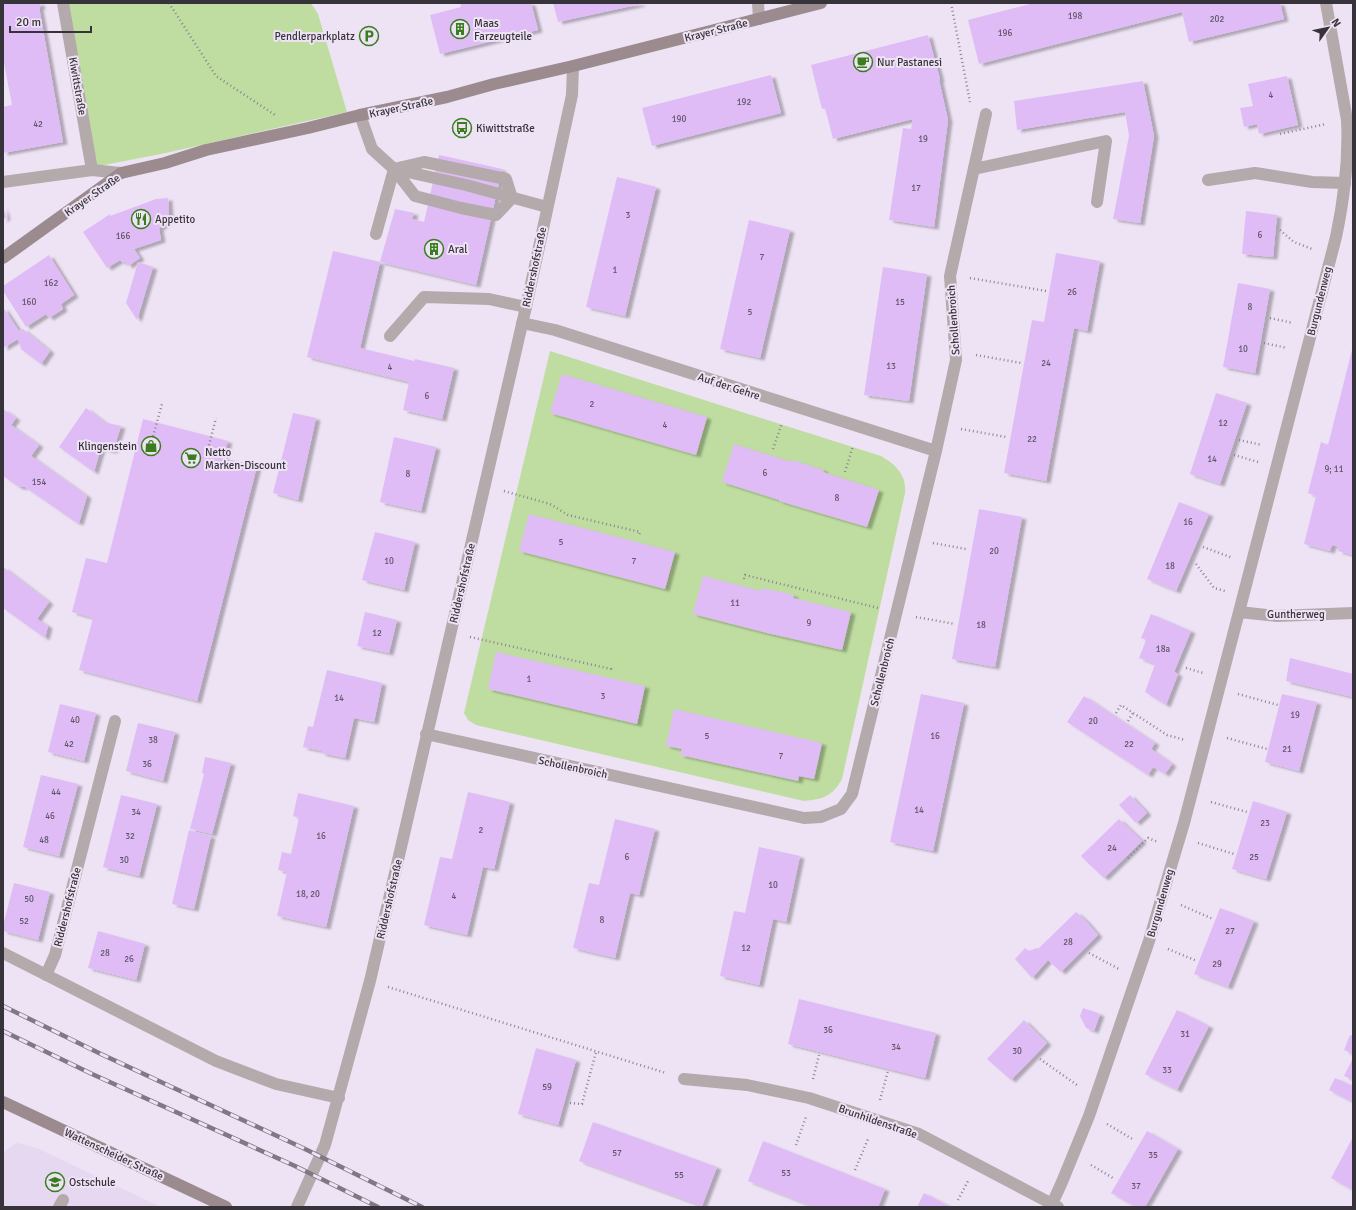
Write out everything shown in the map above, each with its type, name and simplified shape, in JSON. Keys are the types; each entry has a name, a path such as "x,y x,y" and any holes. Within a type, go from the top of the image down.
{"main road":[{"name":"Krayer Straße","path":"3,258 121,173 165,163 206,150 447,97 821,3"},
{"name":"Wattenscheider Straße","path":"4,1106 226,1207"}],"street":[{"name":"Kiwittstraße","path":"63,3 92,170"},
{"path":"758,3 759,19"},
{"name":"Burgundenweg","path":"1055,1205 1089,1116 1149,942 1191,796 1340,217 1345,183 1347,120 1326,3"},
{"name":"Riddershofstraße","path":"297,1207 325,1145 370,981 526,307 572,94 573,66"},
{"name":"Schollenbroich","path":"426,734 804,818 821,817 841,809 852,794 915,539 956,360 950,276 986,114"},
{"path":"360,115 372,149 394,169 415,196 496,215 512,198"},
{"path":"974,169 1106,141 1097,202"},
{"path":"394,169 466,185 547,206"},
{"path":"376,234 394,169"},
{"path":"3,182 92,170 121,173"},
{"path":"1208,180 1255,173 1312,182 1345,183"},
{"path":"390,336 424,297 489,299 526,307"},
{"name":"Auf der Gehre","path":"522,323 554,330 936,451"},
{"name":"Guntherweg","path":"1239,612 1277,616 1353,614"},
{"name":"Riddershofstraße","path":"46,975 55,955 115,721"},
{"path":"3,953 216,1061 276,1084 339,1098"},
{"name":"Brunhildenstraße","path":"684,1078 747,1085 810,1098 919,1134 1055,1205"}],"path":[{"path":"169,3 216,76 298,130"},
{"path":"951,3 972,112 986,114"},
{"path":"1280,134 1347,120"},
{"path":"1280,230 1294,242 1331,254"},
{"path":"950,276 1046,291"},
{"path":"955,355 971,354 1021,362"},
{"path":"152,440 162,404"},
{"path":"773,449 788,405"},
{"path":"207,453 216,418"},
{"path":"942,425 1006,437"},
{"path":"845,472 859,427"},
{"path":"484,486 550,504 568,515 640,532 640,535"},
{"path":"915,539 966,549"},
{"path":"1203,547 1252,563"},
{"path":"1196,564 1214,588 1244,594"},
{"path":"744,579 745,576 897,613 955,624"},
{"path":"450,633 611,669 610,671"},
{"path":"1219,688 1278,705"},
{"path":"1116,713 1121,705 1167,735 1206,739 1267,749"},
{"path":"1128,721 1133,713"},
{"path":"1191,796 1247,812"},
{"path":"1128,858 1148,838 1234,854"},
{"path":"1161,900 1175,903 1213,918"},
{"path":"1149,942 1198,961"},
{"path":"1089,953 1137,976"},
{"path":"400,991 684,1078"},
{"path":"570,1103 582,1104 596,1052"},
{"path":"796,1145 808,1112 819,1055"},
{"path":"1040,1059 1082,1089 1097,1093"},
{"path":"856,1170 871,1129 888,1071"},
{"path":"1089,1116 1104,1122 1134,1140"},
{"path":"1072,1159 1089,1164 1113,1178"}],"shaded area":[{"name":"Ostschule","path":"17,1143 37,1148 161,1207 3,1207 3,1157 6,1150"}],"green space":[{"path":"66,3 311,3 318,14 347,112 166,153 94,167"},
{"path":"550,351 881,456 895,466 902,475 905,493 842,779 835,790 831,793 822,798 804,801 476,725 468,720 464,713"}],"building":[{"path":"3,3 40,3 41,7 39,7 63,142 3,153 3,107 12,105 3,58"},
{"path":"460,3 531,3 538,30 440,54 430,15 461,7"},
{"path":"553,3 640,3 641,4 558,22"},
{"path":"1034,3 1280,3 1284,19 1189,42 1182,12 979,64 968,20"},
{"path":"928,35 940,79 948,120 934,227 889,220 903,128 911,129 913,119 833,139 825,108 822,109 811,65"},
{"path":"771,75 781,113 652,146 642,108"},
{"path":"1287,76 1298,125 1259,134 1257,124 1244,127 1240,108 1253,106 1248,84"},
{"path":"1143,81 1154,136 1140,223 1113,219 1129,136 1125,112 1017,130 1014,101"},
{"path":"439,155 502,169 476,285 380,262 395,209 414,213 412,219 424,222"},
{"path":"617,177 656,187 625,316 586,307"},
{"path":"168,198 169,215 166,223 159,228 161,240 134,249 140,258 128,266 125,261 123,263 120,260 107,268 83,232 110,214 110,216 156,199"},
{"path":"3,206 6,217 3,220"},
{"path":"1246,211 1277,215 1273,257 1242,254"},
{"path":"749,220 790,230 760,358 720,349"},
{"path":"333,251 380,262 360,348 414,361 415,359 454,368 442,419 403,410 409,382 307,357"},
{"path":"1056,253 1100,261 1087,331 1074,328 1046,481 1004,473 1032,320 1044,322"},
{"path":"49,255 74,295 61,304 63,309 49,318 46,314 26,327 3,291 3,286"},
{"path":"138,262 153,267 137,320 126,303"},
{"path":"883,267 927,274 909,401 864,395"},
{"path":"1238,283 1270,289 1255,373 1223,367"},
{"path":"3,307 19,331 23,329 50,351 41,364 21,349 18,339 3,348"},
{"path":"1352,350 1353,555 1338,551 1339,547 1332,545 1330,551 1304,544 1316,496 1308,493 1321,442 1328,445"},
{"path":"562,374 707,417 696,455 550,413"},
{"path":"1216,393 1247,403 1220,484 1190,474"},
{"path":"86,408 108,425 108,423 121,426 113,451 101,448 94,472 59,447"},
{"path":"3,409 16,418 11,425 39,445 31,456 87,496 79,523 25,487 19,487 3,476"},
{"path":"293,413 316,418 298,500 273,493"},
{"path":"143,419 228,441 223,458 257,466 197,701 79,670 93,618 72,612 86,558 107,563"},
{"path":"394,437 436,447 421,511 380,502"},
{"path":"734,444 791,462 792,460 824,470 823,472 879,490 867,527 779,501 722,482"},
{"path":"1179,502 1209,514 1176,591 1147,579"},
{"path":"979,509 1022,517 995,667 952,659"},
{"path":"529,514 675,552 665,589 519,551"},
{"path":"375,532 415,542 404,590 362,580"},
{"path":"3,567 49,602 37,619 48,626 45,638 3,608"},
{"path":"703,576 761,591 762,588 794,595 793,598 851,612 842,650 693,614"},
{"path":"365,612 397,620 389,653 357,646"},
{"path":"1151,614 1191,631 1174,672 1178,674 1166,705 1145,692 1155,664 1139,658 1146,640 1141,638"},
{"path":"496,652 645,686 637,724 488,689"},
{"path":"1290,658 1353,674 1353,697 1286,681"},
{"path":"327,670 382,683 374,722 354,718 345,758 321,753 322,751 303,747 308,726 313,727"},
{"path":"921,694 964,703 933,851 890,842"},
{"path":"1282,694 1317,702 1299,771 1265,762"},
{"path":"1084,696 1155,743 1151,749 1172,764 1165,774 1153,767 1148,775 1067,722"},
{"path":"60,704 96,713 84,761 48,752"},
{"path":"674,709 822,743 814,779 799,776 798,781 680,755 682,749 666,746"},
{"path":"138,723 175,732 163,781 126,771"},
{"path":"205,757 231,763 212,834 190,829 204,774 202,773"},
{"path":"41,775 78,784 59,856 23,847"},
{"path":"468,792 510,802 494,869 483,867 467,935 424,925 440,857 452,859"},
{"path":"298,793 354,806 326,927 277,916 287,872 278,870 282,852 291,854 299,818 293,816"},
{"path":"121,795 157,804 139,876 103,867"},
{"path":"1130,795 1147,813 1136,823 1119,805"},
{"path":"1253,801 1287,812 1266,879 1232,869"},
{"path":"615,819 655,829 639,895 630,893 615,958 573,948 589,883 599,885"},
{"path":"1119,819 1142,841 1104,878 1081,856"},
{"path":"189,830 211,836 194,909 172,904"},
{"path":"759,847 800,856 786,922 773,919 759,985 720,976 734,911 745,913"},
{"path":"14,883 50,892 38,940 3,931"},
{"path":"1220,908 1254,921 1228,987 1194,974"},
{"path":"1076,912 1098,935 1061,972 1048,960 1032,978 1015,959 1025,948 1029,951 1038,949"},
{"path":"98,931 145,944 136,980 88,968"},
{"path":"799,999 936,1033 925,1078 788,1044"},
{"path":"1083,1008 1100,1014 1094,1031 1086,1028 1080,1016"},
{"path":"1177,1010 1209,1026 1177,1090 1145,1074"},
{"path":"1024,1020 1047,1043 1011,1080 987,1059"},
{"path":"1350,1035 1353,1036 1353,1054 1344,1050"},
{"path":"536,1048 576,1060 558,1125 518,1114"},
{"path":"1353,1058 1353,1080 1344,1076"},
{"path":"1335,1078 1353,1086 1353,1097 1351,1101 1329,1090"},
{"path":"593,1122 717,1167 702,1206 579,1161"},
{"path":"1147,1131 1178,1149 1145,1207 1136,1207 1111,1193"},
{"path":"1353,1137 1353,1190 1331,1178"},
{"path":"763,1141 885,1189 878,1207 814,1207 748,1181"},
{"path":"924,1193 951,1207 917,1207"}],"railway":[{"path":"3,1006 103,1055 303,1148 422,1207"},
{"path":"3,1031 92,1074 295,1166 378,1207"}],"place":[{"name":"Maas Farzeugteile","path":"460,29"},
{"name":"Pendlerparkplatz","path":"369,36"},
{"name":"Nur Pastanesi","path":"863,62"},
{"name":"Kiwittstraße","path":"462,128"},
{"name":"Appetito","path":"141,219"},
{"name":"Aral","path":"434,249"},
{"name":"Klingenstein","path":"151,446"},
{"name":"Netto Marken-Discount","path":"191,458"},
{"name":"Ostschule","path":"55,1182"}]}
